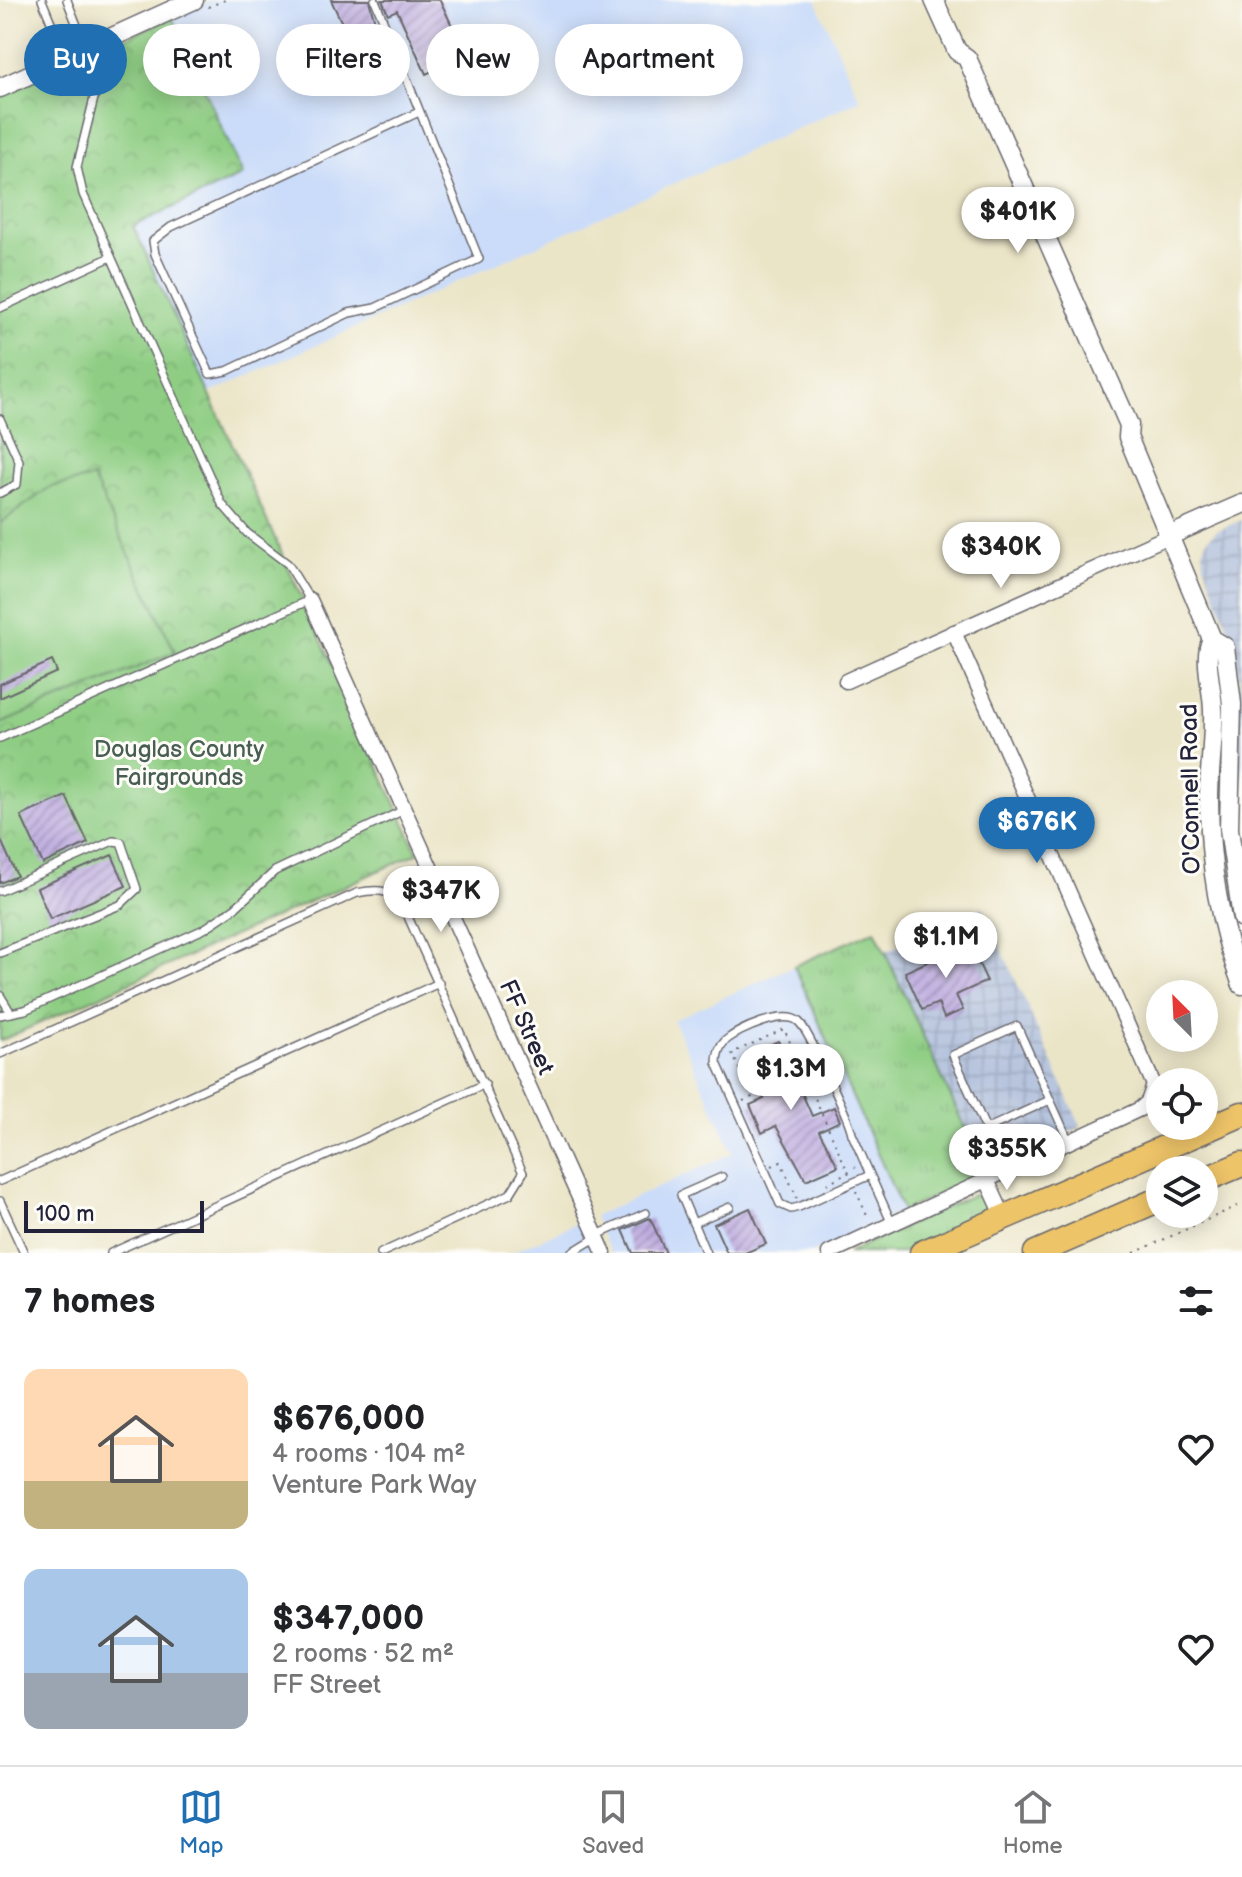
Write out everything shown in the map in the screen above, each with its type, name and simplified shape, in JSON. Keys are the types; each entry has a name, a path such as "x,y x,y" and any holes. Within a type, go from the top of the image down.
{"main road":[{"path":"922,1253 1232,1118 1242,1100"},
{"path":"1218,1174 1242,1164"},
{"path":"1036,1253 1146,1205"}],"street":[{"path":"127,31 194,0"},
{"name":"O'Connell Road","path":"934,0 957,51 955,63 1118,430 1128,437 1212,639 1225,647 1237,743 1229,829 1242,918"},
{"path":"0,88 24,77"},
{"path":"846,681 1242,504"},
{"name":"FF Street","path":"310,600 604,1253"},
{"path":"829,1253 1140,1109 1152,1095 1153,1077 954,632"},
{"name":"O'Connell Road","path":"1212,639 1206,650 1213,701 1209,798 1212,857 1222,924 1242,985"},
{"path":"987,1180 1004,1217"}],"lane":[{"path":"42,0 52,24"},
{"path":"67,0 76,24"},
{"path":"375,0 479,259 375,308 349,313 227,371 210,374 155,254 153,241 171,227 419,112"},
{"path":"0,738 310,600 288,564 240,527 222,504 78,181 77,167 93,96"},
{"path":"0,308 111,257"},
{"path":"0,419 21,469 17,484 0,493"},
{"path":"0,1015 25,1010 204,929 235,908 282,867 406,809"},
{"path":"0,891 113,841 121,842 137,889 120,905 0,953"},
{"path":"0,1054 374,889 401,901 521,1164 521,1181 502,1199 381,1253"},
{"path":"0,1181 439,983"},
{"path":"0,995 11,1013"},
{"path":"870,1175 799,1207 791,1209 780,1204 717,1063 720,1047 727,1039 779,1016 797,1020 831,1089 842,1103 864,1163 870,1175 892,1224"},
{"path":"1005,1172 953,1055 1017,1026 1069,1142"},
{"path":"111,1253 485,1084"},
{"path":"986,1129 1050,1100"},
{"path":"706,1253 681,1195 722,1177"},
{"path":"0,1201 24,1253"},
{"path":"693,1223 730,1207"},
{"path":"571,1253 596,1236 646,1213"}],"path":[{"path":"743,1101 752,1097 732,1053 784,1029 875,1232"},
{"path":"772,1166 781,1162 797,1198"},
{"path":"825,1186 847,1170 864,1163"},
{"path":"1134,1253 1242,1204"}],"shaded area":[{"path":"211,0 816,0 860,100 208,394 132,225 243,175 208,96 260,96 260,24 175,24 172,17"},
{"path":"1242,520 1242,865 1238,811 1240,679 1233,641 1204,564 1203,551 1207,540 1216,531"},
{"path":"983,907 1081,1127 985,1172 885,952"},
{"path":"794,966 903,1211 811,1253 611,1253 594,1216 733,1153 673,1020"},
{"path":"581,1221 596,1253 511,1253"}],"green space":[{"name":"Douglas County Fairgrounds","path":"172,17 175,24 157,24"},
{"name":"Douglas County Fairgrounds","path":"143,30 143,96 208,96 243,175 133,226 418,853 0,1041 0,95 24,84 24,96 127,96 127,37"},
{"path":"93,478 175,652 0,724 0,523 50,487"},
{"path":"875,930 985,1172 903,1211 794,966"},
{"path":"972,1195 981,1196 985,1202 985,1213 979,1219 903,1253 848,1253"}],"building":[{"path":"331,0 369,0 375,24 342,24"},
{"path":"382,0 440,0 451,24 426,24 426,74 410,39 410,24 403,24 397,10 388,14"},
{"path":"52,661 57,672 0,698 0,684"},
{"path":"66,796 88,843 43,864 21,816"},
{"path":"0,838 17,876 0,883"},
{"path":"112,855 126,886 50,919 37,888"},
{"path":"969,943 987,981 956,995 963,1010 944,1018 938,1003 922,1010 905,972"},
{"path":"778,1041 793,1065 790,1066 812,1116 834,1107 840,1121 819,1131 838,1166 806,1180 776,1126 762,1133 750,1105 764,1099 750,1054"},
{"path":"750,1208 766,1244 745,1253 727,1253 714,1224"},
{"path":"650,1218 666,1253 633,1253 623,1230"}]}
